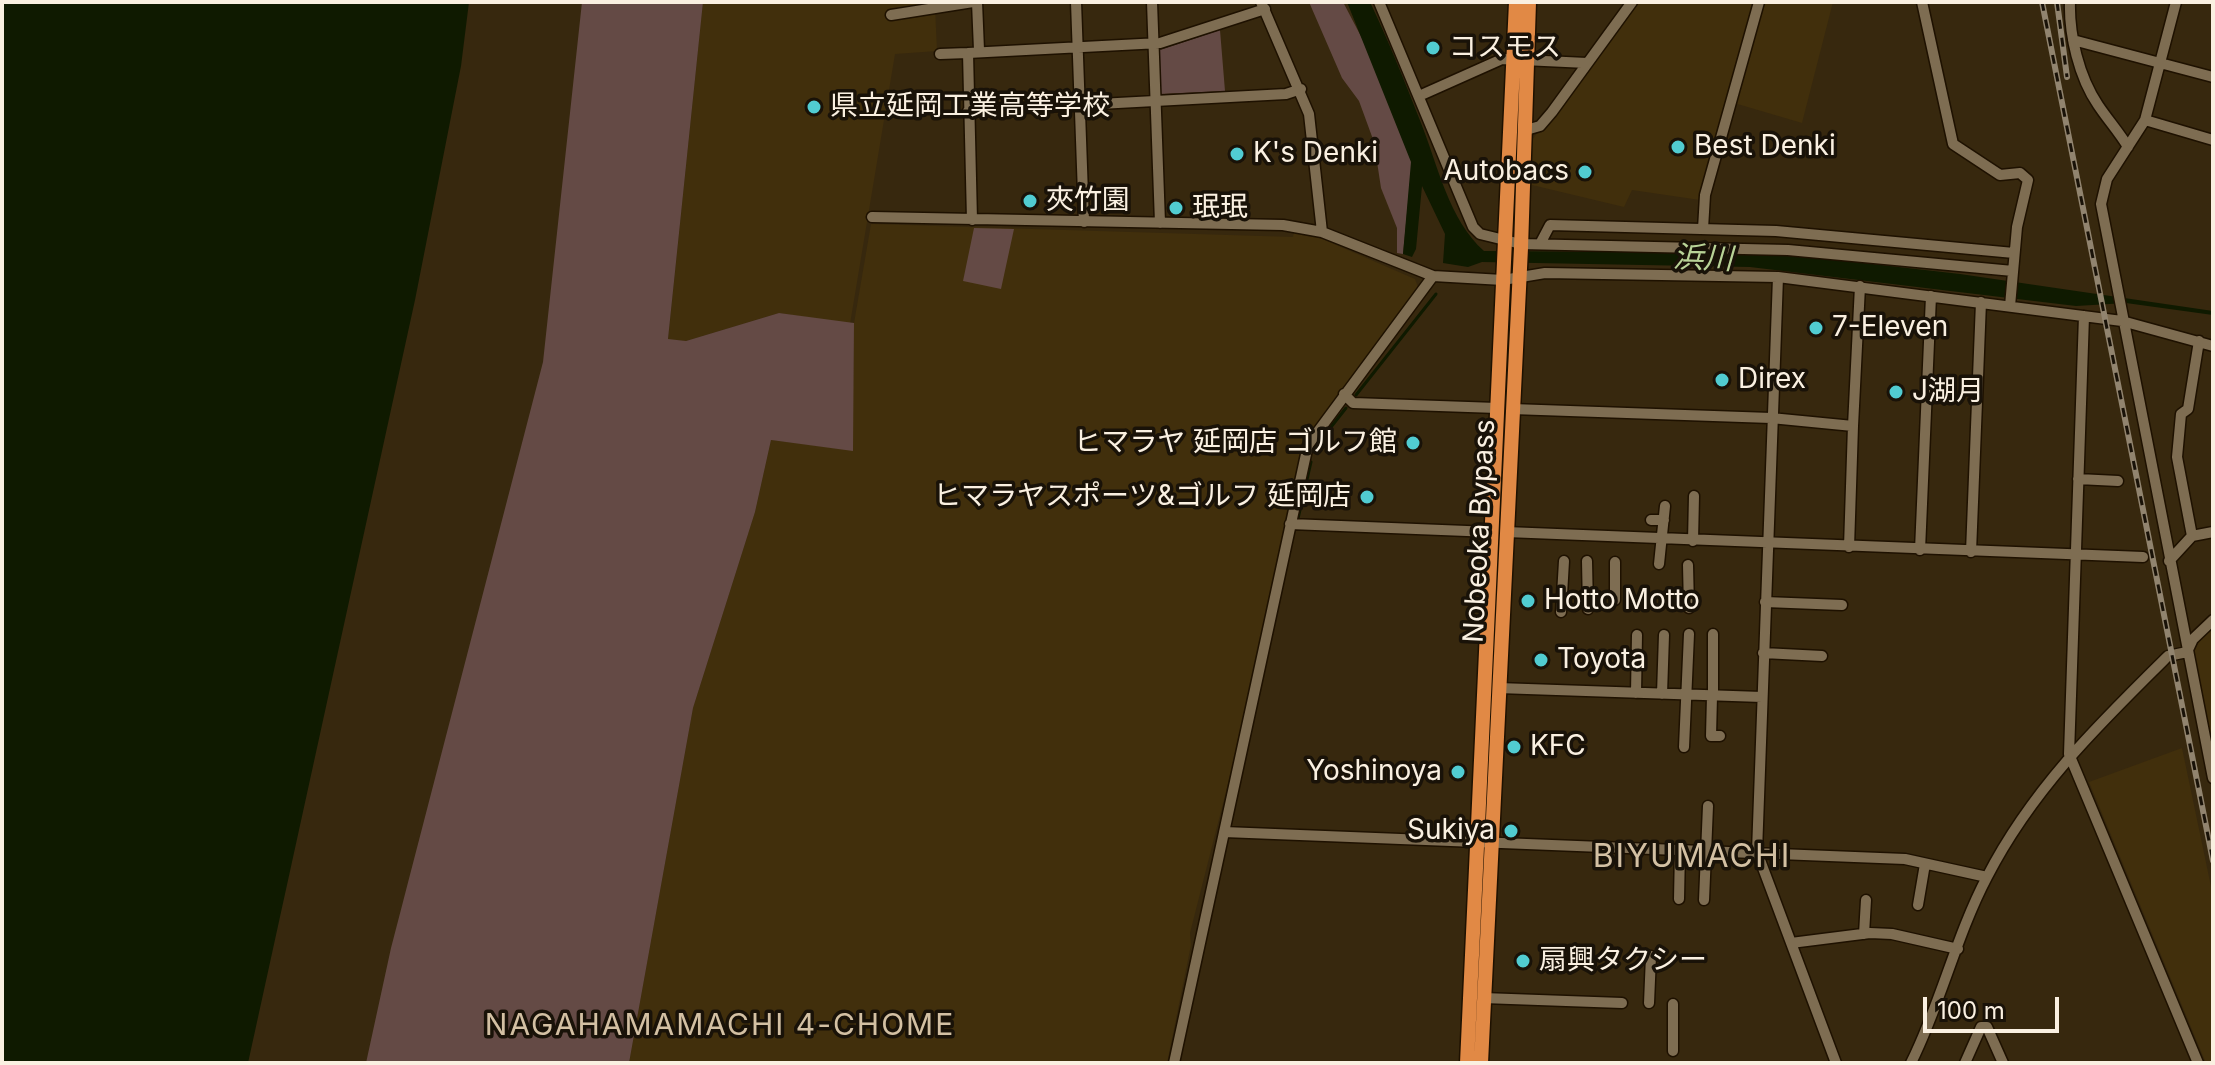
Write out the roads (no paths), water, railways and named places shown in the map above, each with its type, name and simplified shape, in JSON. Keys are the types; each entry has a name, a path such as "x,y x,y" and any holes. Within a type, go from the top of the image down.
{"highway":[{"name":"Nobeoka Bypass","path":"1505,408 1503,273 1516,2"},
{"name":"Nobeoka Bypass","path":"1481,1063 1484,842 1505,408 1520,272 1526,130 1514,59 1529,2"},
{"name":"Nobeoka Bypass","path":"1467,1063 1498,688 1499,532"}],"street":[{"path":"891,15 975,2 968,111 972,220"},
{"path":"1076,2 1084,222"},
{"path":"1152,2 1160,223"},
{"path":"1379,2 1473,227 1480,234 1504,244 1521,246 1788,250 2013,273"},
{"path":"1526,130 1540,126 1632,2"},
{"path":"1703,229 1705,195 1759,2"},
{"path":"1922,2 1953,144 2000,175 2025,174 2028,180 2014,253 2010,303"},
{"path":"2070,2 2073,40 2093,96 2128,147"},
{"path":"2176,2 2145,120 2107,179 2101,195 2116,287 2213,778"},
{"path":"940,54 1153,43 1263,6 1301,89 1313,139 1322,232"},
{"path":"2073,40 2213,77"},
{"path":"1419,96 1514,59 1587,63"},
{"path":"968,111 1286,94 1301,89"},
{"path":"2145,120 2213,140"},
{"path":"872,217 1283,225 1322,232 1433,276 1520,272 1778,277 2010,303 2084,316 2122,316 2213,346"},
{"path":"1540,244 1550,225 1853,236 2014,253"},
{"path":"1174,1063 1308,445 1433,276"},
{"path":"1778,277 1757,852 1836,1063"},
{"path":"1849,547 1860,286"},
{"path":"1920,550 1931,296"},
{"path":"1971,552 1981,302"},
{"path":"2084,316 2069,754 2198,1063"},
{"path":"2192,536 2177,457 2181,414 2188,409 2199,341"},
{"path":"1344,394 1353,403 1771,418 1853,426"},
{"path":"2078,479 2118,481"},
{"path":"1693,541 1694,496"},
{"path":"1659,564 1665,506"},
{"path":"1651,520 1664,520"},
{"path":"1290,524 2143,557"},
{"path":"2169,561 2192,536 2213,532"},
{"path":"1561,612 1564,561"},
{"path":"1587,561 1588,609"},
{"path":"1615,562 1615,600"},
{"path":"1688,565 1689,608"},
{"path":"1765,602 1842,605"},
{"path":"2187,652 2193,639 2213,620"},
{"path":"1684,747 1689,634"},
{"path":"1713,634 1711,736 1720,736"},
{"path":"1636,693 1637,635"},
{"path":"1662,694 1664,635"},
{"path":"1911,1063 1987,877 2046,782 2069,754 2168,656 2187,652"},
{"path":"1763,653 1822,656"},
{"path":"1498,688 1762,697"},
{"path":"1704,900 1708,806"},
{"path":"1224,832 1905,859 1987,877"},
{"path":"1679,899 1680,850"},
{"path":"1918,905 1925,864"},
{"path":"1864,934 1866,900"},
{"path":"1791,943 1864,934 1892,934 1958,949"},
{"path":"1649,1003 1651,956"},
{"path":"1483,998 1622,1003"},
{"path":"1673,1004 1673,1051"},
{"path":"1965,1063 1981,1027 1987,1027 2003,1063"}],"water":[{"path":"2,2 469,2 461,66 415,300 248,1063 2,1063"},
{"name":"浜川","path":"1347,2 1370,2 1403,77 1453,208 1484,251 1776,253 1960,274 2213,311 2213,315 2126,303 2076,306 1750,267 1482,262 1468,267 1443,263 1445,234 1422,186 1416,249 1412,257 1403,254 1411,162"}],"waterway":[{"path":"1356,395 1436,294"},
{"path":"1316,446 1346,408"},
{"path":"1297,523 1311,462"}],"railway":[{"path":"2042,2 2213,861"},
{"path":"2057,2 2067,77"}],"place":[{"name":"コスモス","path":"1433,48"},
{"name":"県立延岡工業高等学校","path":"814,107"},
{"name":"Best Denki","path":"1678,147"},
{"name":"K's Denki","path":"1237,154"},
{"name":"Autobacs","path":"1585,172"},
{"name":"夾竹園","path":"1030,201"},
{"name":"珉珉","path":"1176,208"},
{"name":"7-Eleven","path":"1816,328"},
{"name":"Direx","path":"1722,380"},
{"name":"J湖月","path":"1896,392"},
{"name":"ヒマラヤ 延岡店 ゴルフ館","path":"1413,443"},
{"name":"ヒマラヤスポーツ&ゴルフ 延岡店","path":"1367,497"},
{"name":"Hotto Motto","path":"1528,601"},
{"name":"Toyota","path":"1541,660"},
{"name":"KFC","path":"1514,747"},
{"name":"Yoshinoya","path":"1458,772"},
{"name":"Sukiya","path":"1511,831"},
{"name":"扇興タクシー","path":"1523,961"}],"district":[{"name":"BIYUMACHI","path":"1692,857"},
{"name":"NAGAHAMAMACHI 4-CHOME","path":"720,1026"}]}
